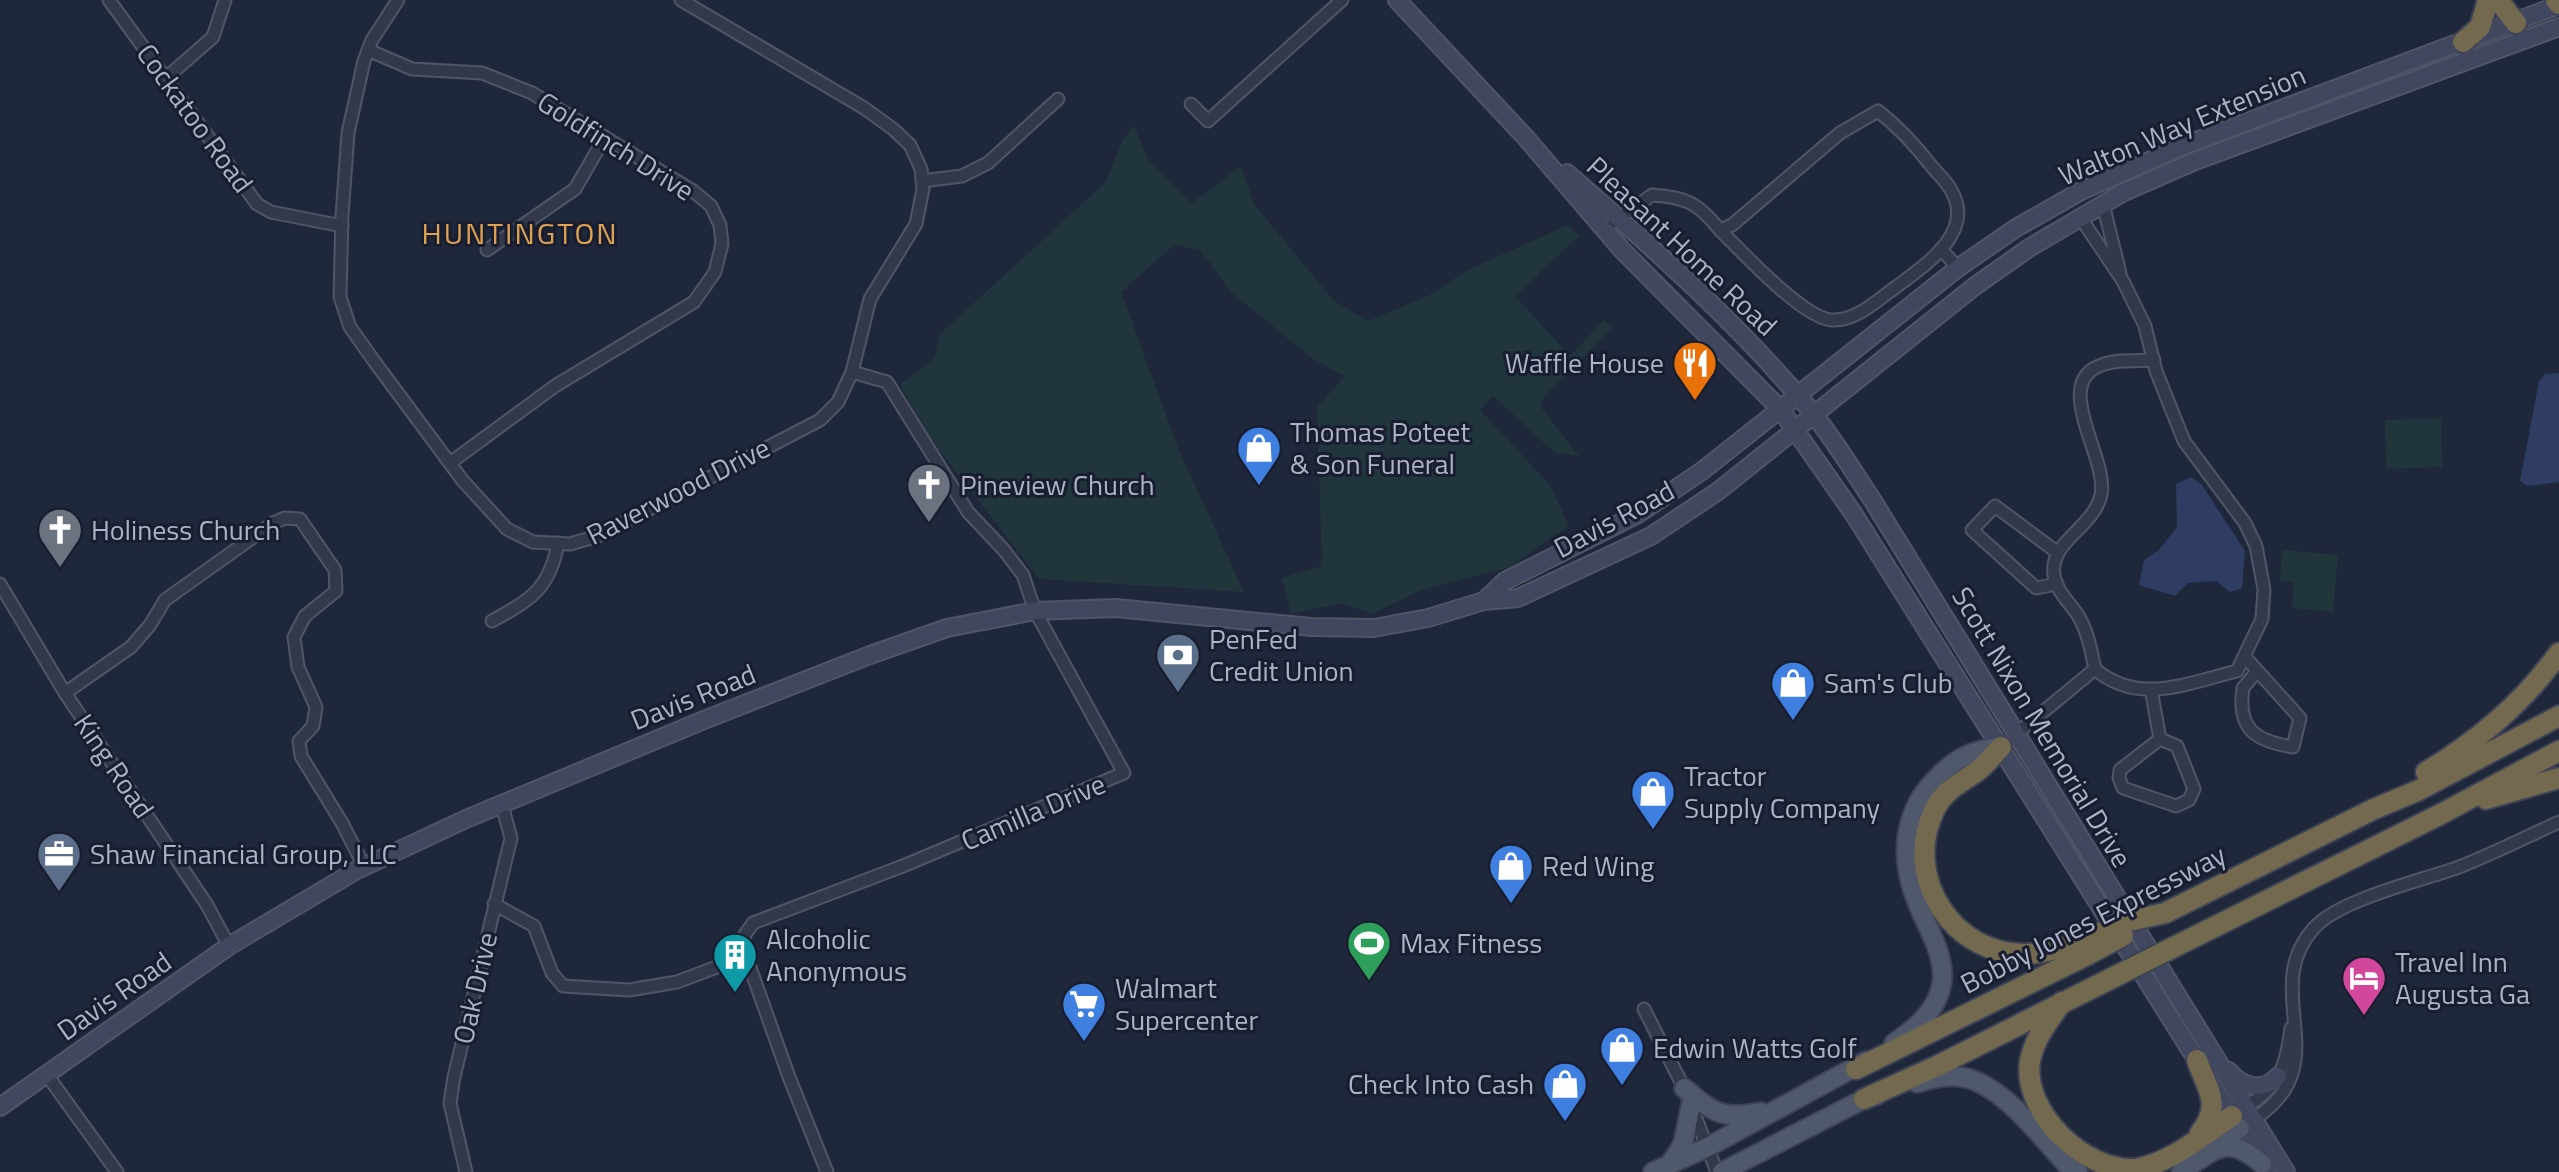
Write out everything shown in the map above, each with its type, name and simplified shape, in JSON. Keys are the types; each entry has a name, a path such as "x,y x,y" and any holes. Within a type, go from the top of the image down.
{"highway":[{"path":"2463,42 2480,27 2488,0"},
{"path":"2498,0 2516,23"},
{"path":"2374,809 2485,732 2526,694 2559,653"},
{"name":"Bobby Jones Expressway","path":"1856,1069 2085,948 2125,922 2165,913 2374,809 2419,790 2559,716"},
{"path":"2008,741 1981,768 1948,791 1936,807 1924,840 1924,865 1929,887 1948,919 1961,932 1993,949 2027,954 2085,948"},
{"path":"1864,1099 1937,1066 2441,814 2559,751"},
{"path":"2441,814 2559,778"},
{"path":"2062,1002 2032,1052 2029,1075 2033,1097 2067,1143 2092,1164 2128,1171 2153,1165 2243,1117"},
{"path":"2195,1140 2208,1123 2213,1109 2203,1053"}],"main road":[{"name":"Pleasant Home Road","path":"1397,0 1526,138 1606,232 1781,410"},
{"name":"Walton Way Extension","path":"1781,410 1958,268 2016,228 2081,191 2221,131 2516,23 2555,5"},
{"path":"2516,23 2532,38"},
{"name":"Walton Way Extension","path":"1795,430 1975,286 2023,251 2103,204 2138,186 2226,150 2557,27"},
{"path":"2221,131 2226,150"},
{"name":"Pleasant Home Road","path":"1526,138 1617,217 1773,366 1798,396"},
{"name":"Scott Nixon Memorial Drive","path":"1798,396 1814,414 1873,501 2008,741"},
{"name":"Scott Nixon Memorial Drive","path":"1781,410 2008,741 2243,1117 2286,1172"},
{"name":"Davis Road","path":"1484,601 1505,581 1638,514 1702,471 1781,410"},
{"name":"Davis Road","path":"0,1107 229,946 364,866 704,720 870,655 947,628 1035,611 1116,608 1297,626 1374,628 1428,618 1484,601 1518,598 1651,536 1717,492 1795,430"},
{"path":"1856,1069 1917,1027 1932,1008 1940,991 1942,973 1939,951 1916,900 1906,864 1907,831 1917,804 1949,767 1976,750 2008,741"},
{"path":"2203,1053 2246,1084 2265,1086 2278,1076"},
{"name":"Bobby Jones Expressway","path":"1661,1168 1708,1147 1856,1069"},
{"path":"1720,1172 1864,1099 1936,1077 1962,1077 1982,1084 2005,1100 2067,1165 2078,1172"},
{"path":"1661,1168 1683,1144 1687,1096 1728,1116 1780,1109"},
{"path":"2171,1172 2243,1117"},
{"name":"Scott Nixon Memorial Drive","path":"2243,1117 2264,1168"},
{"path":"2181,1172 2224,1147 2246,1150 2264,1168"}],"street":[{"name":"Cockatoo Road","path":"109,0 257,204 271,212 342,226"},
{"path":"166,78 213,37 225,0"},
{"name":"Raverwood Drive","path":"398,0 368,50 348,133 340,297 350,327 450,463 507,529 533,542 570,544 620,526 820,420 838,402 852,372 870,299 916,224 921,209 921,169 910,145 893,129 864,108 681,0"},
{"path":"1191,104 1208,121 1342,0"},
{"name":"Goldfinch Drive","path":"368,50 412,69 482,73 532,93 693,191 711,206 720,225 722,244 715,272 694,302 555,386 450,463"},
{"path":"922,181 962,176 988,163 1058,99"},
{"path":"1606,232 1617,217 1652,195 1689,200 1705,212 1720,230 1782,289 1815,315 1832,321 1854,317 1921,269 1949,241 1958,216 1952,192 1903,131 1878,111 1840,133 1732,225 1720,230"},
{"path":"487,250 575,189 605,137"},
{"path":"2103,204 2123,281"},
{"path":"2080,217 2123,281 2145,326 2184,441 2245,523 2256,546 2264,589 2262,619 2237,671 2161,689 2134,690 2109,681 2095,669 2087,634 2054,577 2058,553 2094,515 2102,492 2100,473 2079,396 2084,377 2098,366 2154,360"},
{"path":"1941,249 1958,268"},
{"path":"852,372 887,382 968,512 1023,575 1035,611"},
{"path":"2057,584 2036,588 1972,530 1995,506 2058,553"},
{"path":"65,693 131,647 150,625 165,600 273,523 285,518 300,519 335,570 336,591 305,616 294,637 298,667 316,707 313,726 299,741 301,756 364,866"},
{"path":"492,621 530,600 543,585 555,559 558,543"},
{"name":"King Road","path":"0,584 65,693 207,905 229,946"},
{"name":"Camilla Drive","path":"746,956 744,936 753,923 903,866 1124,773 1035,611"},
{"path":"2245,657 2300,718 2293,747 2254,735 2247,727 2243,718 2243,688 2257,671"},
{"path":"2008,741 2095,669"},
{"path":"2151,689 2160,739"},
{"path":"2160,739 2177,746 2194,789 2189,800 2176,806 2123,788 2119,778 2120,770 2160,739"},
{"name":"Oak Drive","path":"466,1172 450,1103 511,838 502,805"},
{"path":"2243,1117 2267,1110 2280,1096 2294,1072 2298,1049 2293,1015 2292,978 2295,963 2309,934 2325,918 2360,902 2459,867 2559,822"},
{"path":"494,904 534,926 552,973 563,986 629,990 677,982 746,956 827,1172"},
{"path":"1644,1009 1720,1172"},
{"path":"2243,1117 2278,1076 2287,1055 2293,1015"},
{"path":"47,1075 117,1172"}],"shaded area":[{"path":"1134,126 1148,159 1192,203 1241,166 1254,204 1333,300 1368,321 1430,295 1466,271 1568,225 1579,236 1515,296 1570,356 1604,320 1612,328 1544,397 1540,406 1579,456 1555,453 1493,396 1480,410 1550,485 1569,526 1510,567 1422,590 1372,614 1341,603 1291,614 1282,578 1322,566 1317,407 1345,376 1313,359 1232,293 1200,250 1174,245 1121,292 1178,448 1244,592 1039,579 933,442 900,385 935,358 940,334 1106,182 1123,139"},
{"path":"2441,418 2442,467 2386,469 2385,420"},
{"path":"2282,550 2338,555 2333,612 2292,608 2294,582 2280,581"}],"water":[{"path":"2559,373 2559,482 2528,486 2520,481 2539,381 2545,374"},
{"path":"2191,477 2202,485 2245,551 2242,588 2230,592 2216,581 2188,583 2175,596 2139,585 2144,560 2159,550 2177,527 2176,484"}],"place":[{"name":"Waffle House","path":"1695,402"},
{"name":"Thomas Poteet & Son Funeral","path":"1259,487"},
{"name":"Pineview Church","path":"929,524"},
{"name":"Holiness Church","path":"60,569"},
{"name":"PenFed Credit Union","path":"1178,694"},
{"name":"Sam's Club","path":"1793,722"},
{"name":"Tractor Supply Company","path":"1653,831"},
{"name":"Shaw Financial Group, LLC","path":"59,893"},
{"name":"Red Wing","path":"1511,905"},
{"name":"Max Fitness","path":"1369,982"},
{"name":"Alcoholic Anonymous","path":"735,994"},
{"name":"Travel Inn Augusta Ga","path":"2364,1017"},
{"name":"Walmart Supercenter","path":"1084,1043"},
{"name":"Edwin Watts Golf","path":"1622,1087"},
{"name":"Check Into Cash","path":"1565,1123"}],"district":[{"name":"HUNTINGTON","path":"520,234"}]}
